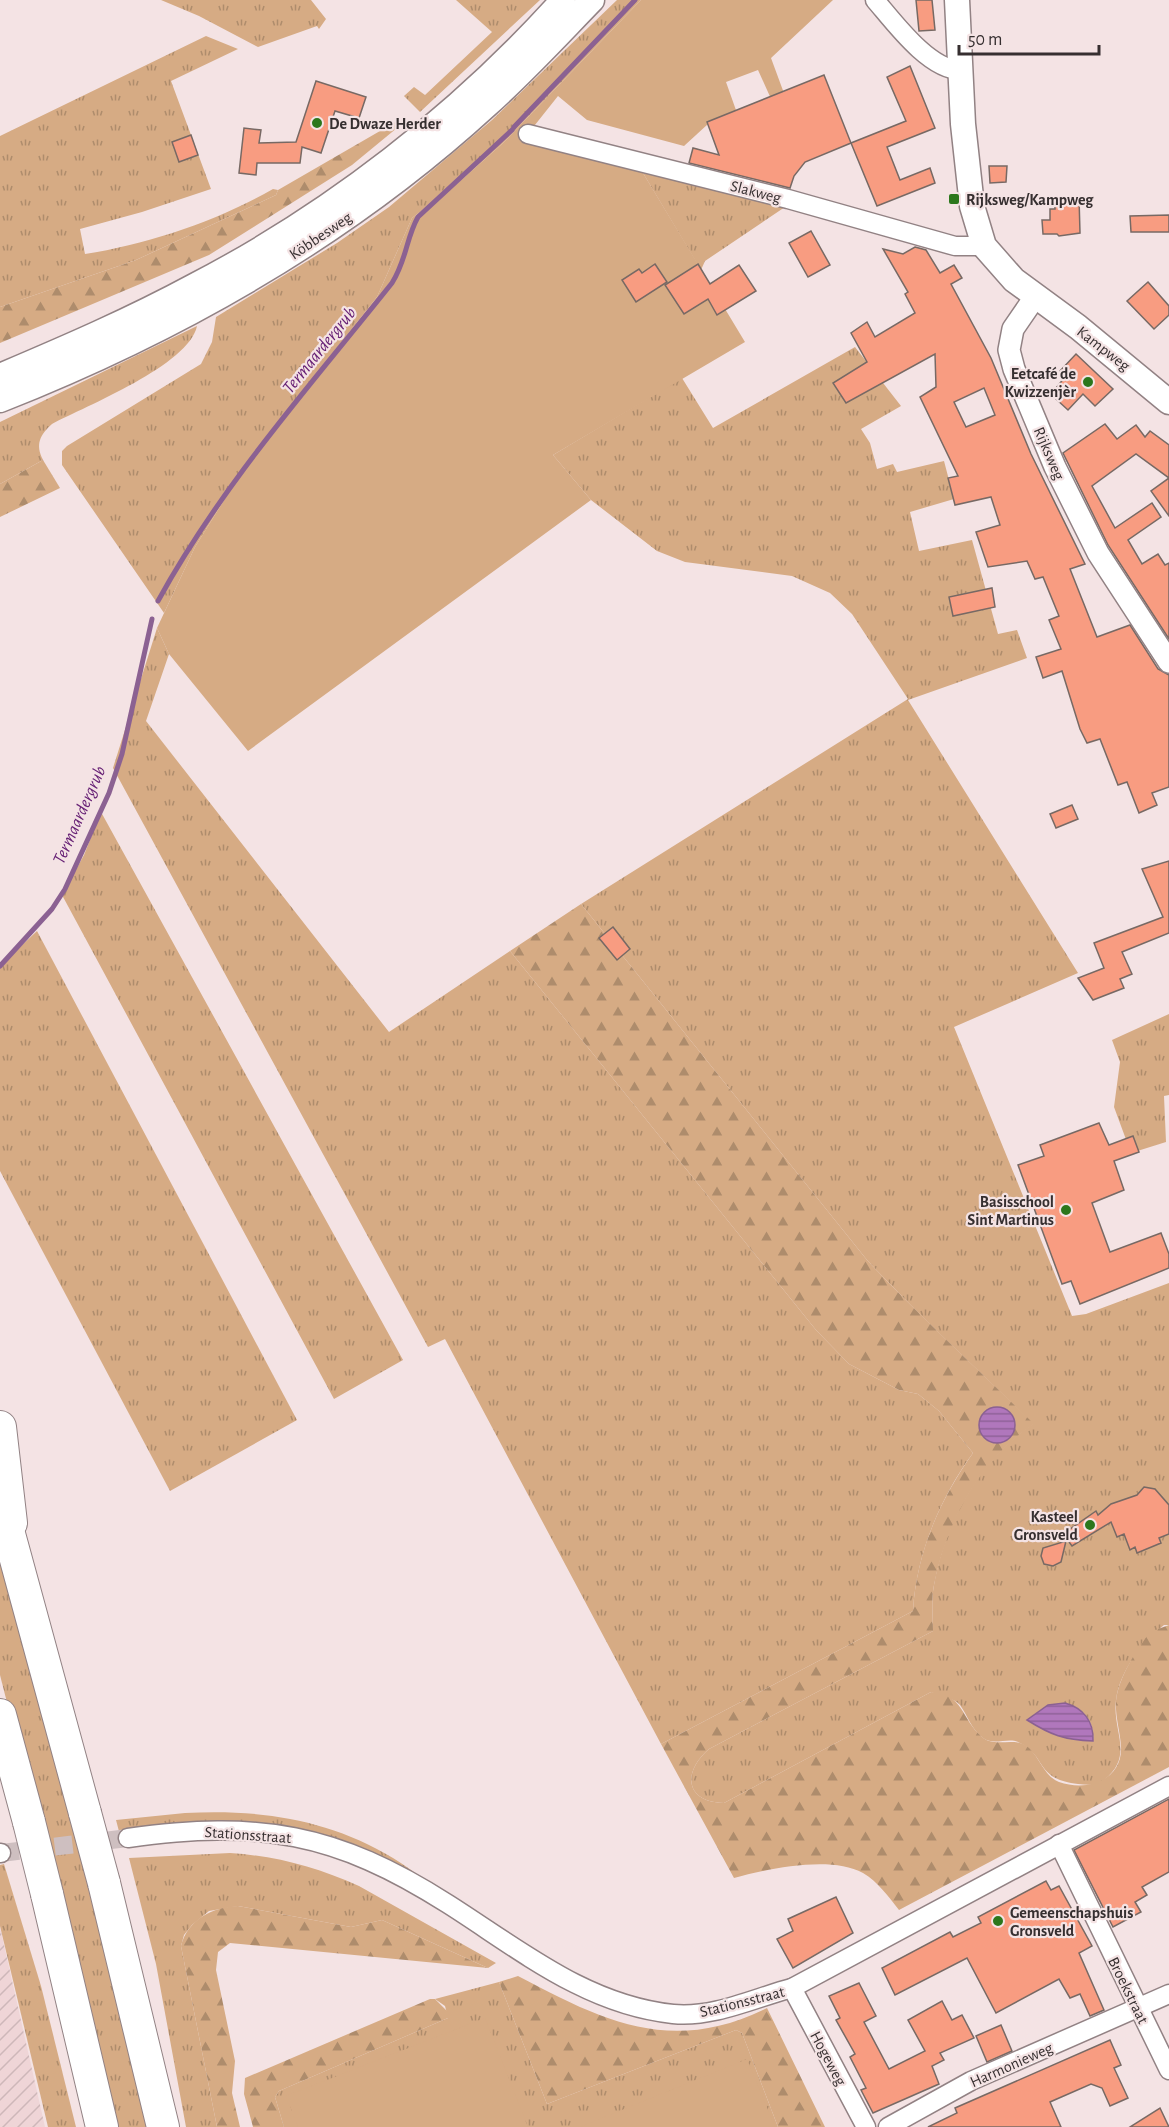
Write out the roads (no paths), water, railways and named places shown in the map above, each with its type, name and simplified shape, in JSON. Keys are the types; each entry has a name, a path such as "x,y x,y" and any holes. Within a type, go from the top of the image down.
{"highway":[{"path":"0,1427 14,1548"},
{"path":"0,1501 104,1883 163,2127"},
{"path":"0,1715 47,1894 102,2127"}],"main road":[{"name":"Köbbesweg","path":"0,400 87,364 201,295 337,199 427,130 494,69 563,0"},
{"name":"Köbbesweg","path":"0,376 136,316 201,295 320,236 425,157 494,99 592,0"},
{"path":"957,0 963,124 976,225 984,246 1014,280 1035,297"},
{"name":"Kampweg","path":"1035,297 1078,327 1169,402"}],"street":[{"path":"874,0 921,49 946,69 960,70"},
{"name":"Slakweg","path":"528,134 788,199 955,246 984,246"},
{"name":"Rijksweg","path":"1035,297 1013,329 1009,350 1014,369 1055,467 1098,553 1169,662"},
{"name":"Stationsstraat","path":"129,1838 174,1832 230,1830 274,1833 322,1843 362,1857 415,1884 566,1980 603,1998 675,2014 707,2012 792,1988 1169,1786"},
{"name":"Broekstraat","path":"1059,1844 1169,2070"},
{"name":"Hogeweg","path":"792,1988 866,2127"},
{"name":"Harmonieweg","path":"888,2127 971,2081 1169,1994"}],"waterway":[{"name":"Termaardergrub","path":"514,127 635,0"},
{"name":"Termaardergrub","path":"158,601 210,516 239,476 392,283 401,266 418,217 512,130"},
{"name":"Termaardergrub","path":"0,966 52,909 65,889 109,793 122,754 152,619"}],"tunnel":[{"path":"1,1853 128,1838"}],"place":[{"name":"De Dwaze Herder","path":"317,123"},
{"name":"Rijksweg/Kampweg","path":"954,199"},
{"name":"Eetcafé de Kwizzenjèr","path":"1088,382"},
{"name":"Basisschool Sint Martinus","path":"1066,1210"},
{"name":"Kasteel Gronsveld","path":"1090,1525"},
{"name":"Gemeenschapshuis Gronsveld","path":"998,1921"}]}
